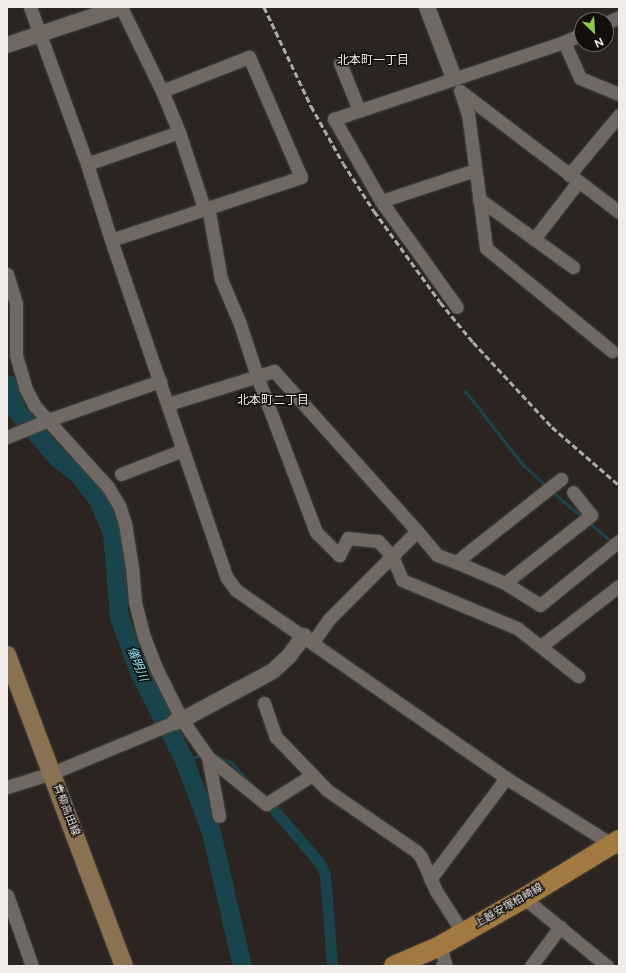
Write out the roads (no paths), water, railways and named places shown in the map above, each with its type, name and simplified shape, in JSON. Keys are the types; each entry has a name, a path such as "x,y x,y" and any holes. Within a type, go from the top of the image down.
{"main road":[{"name":"青柳高田線","path":"7,655 124,966"},
{"name":"上越安塚柏崎線","path":"394,966 440,946 617,844"}],"street":[{"path":"30,7 87,164 111,240 227,578 236,590 506,778 617,844"},
{"path":"7,45 121,7 162,91 180,132 206,208 221,279 240,324 257,376 316,532 339,555 348,538 378,541 392,556 402,580 517,628 578,676"},
{"path":"426,7 468,114 486,248 612,351"},
{"path":"457,306 381,202 334,119 574,38"},
{"path":"564,42 580,78 619,94"},
{"path":"111,240 301,177 249,57 162,91"},
{"path":"340,63 359,110"},
{"path":"461,93 618,210"},
{"path":"534,239 574,178 619,115"},
{"path":"87,164 180,132"},
{"path":"381,202 475,170"},
{"path":"479,199 573,267"},
{"path":"7,274 16,304 16,355 19,370 26,390 45,422 108,487 119,505 125,523 132,567 135,602 143,634 179,721 208,757 266,804 312,775"},
{"path":"168,404 274,371 417,530 437,556 456,562 505,583 540,605 619,541"},
{"path":"12,435 160,381"},
{"path":"120,474 183,450"},
{"path":"456,562 561,479"},
{"path":"505,583 591,515 573,492"},
{"path":"7,788 52,773 179,721 273,671 329,619 417,530"},
{"path":"541,646 619,586"},
{"path":"264,704 276,737 326,790 416,851 421,857 430,879 462,933"},
{"path":"208,757 219,816"},
{"path":"430,879 506,778"},
{"path":"524,898 607,966"},
{"path":"8,901 32,966"},
{"path":"531,966 560,927"},
{"path":"440,946 445,963 442,966"}],"waterway":[{"name":"儀明川","path":"7,384 16,410 57,457 78,474 98,500 112,533 119,617 140,674 184,760 211,832 242,966"},
{"path":"465,391 523,465 546,486"},
{"path":"551,491 582,517"},
{"path":"588,522 613,543"},
{"path":"184,760 198,756"},
{"path":"217,757 231,762 252,785"},
{"path":"270,805 319,862 325,874 332,966"}],"railway":[{"path":"264,7 311,106 343,163 374,211 440,302 473,342 552,427 619,485"}],"district":[{"name":"北本町一丁目","path":"373,61"},
{"name":"北本町二丁目","path":"273,401"}]}
